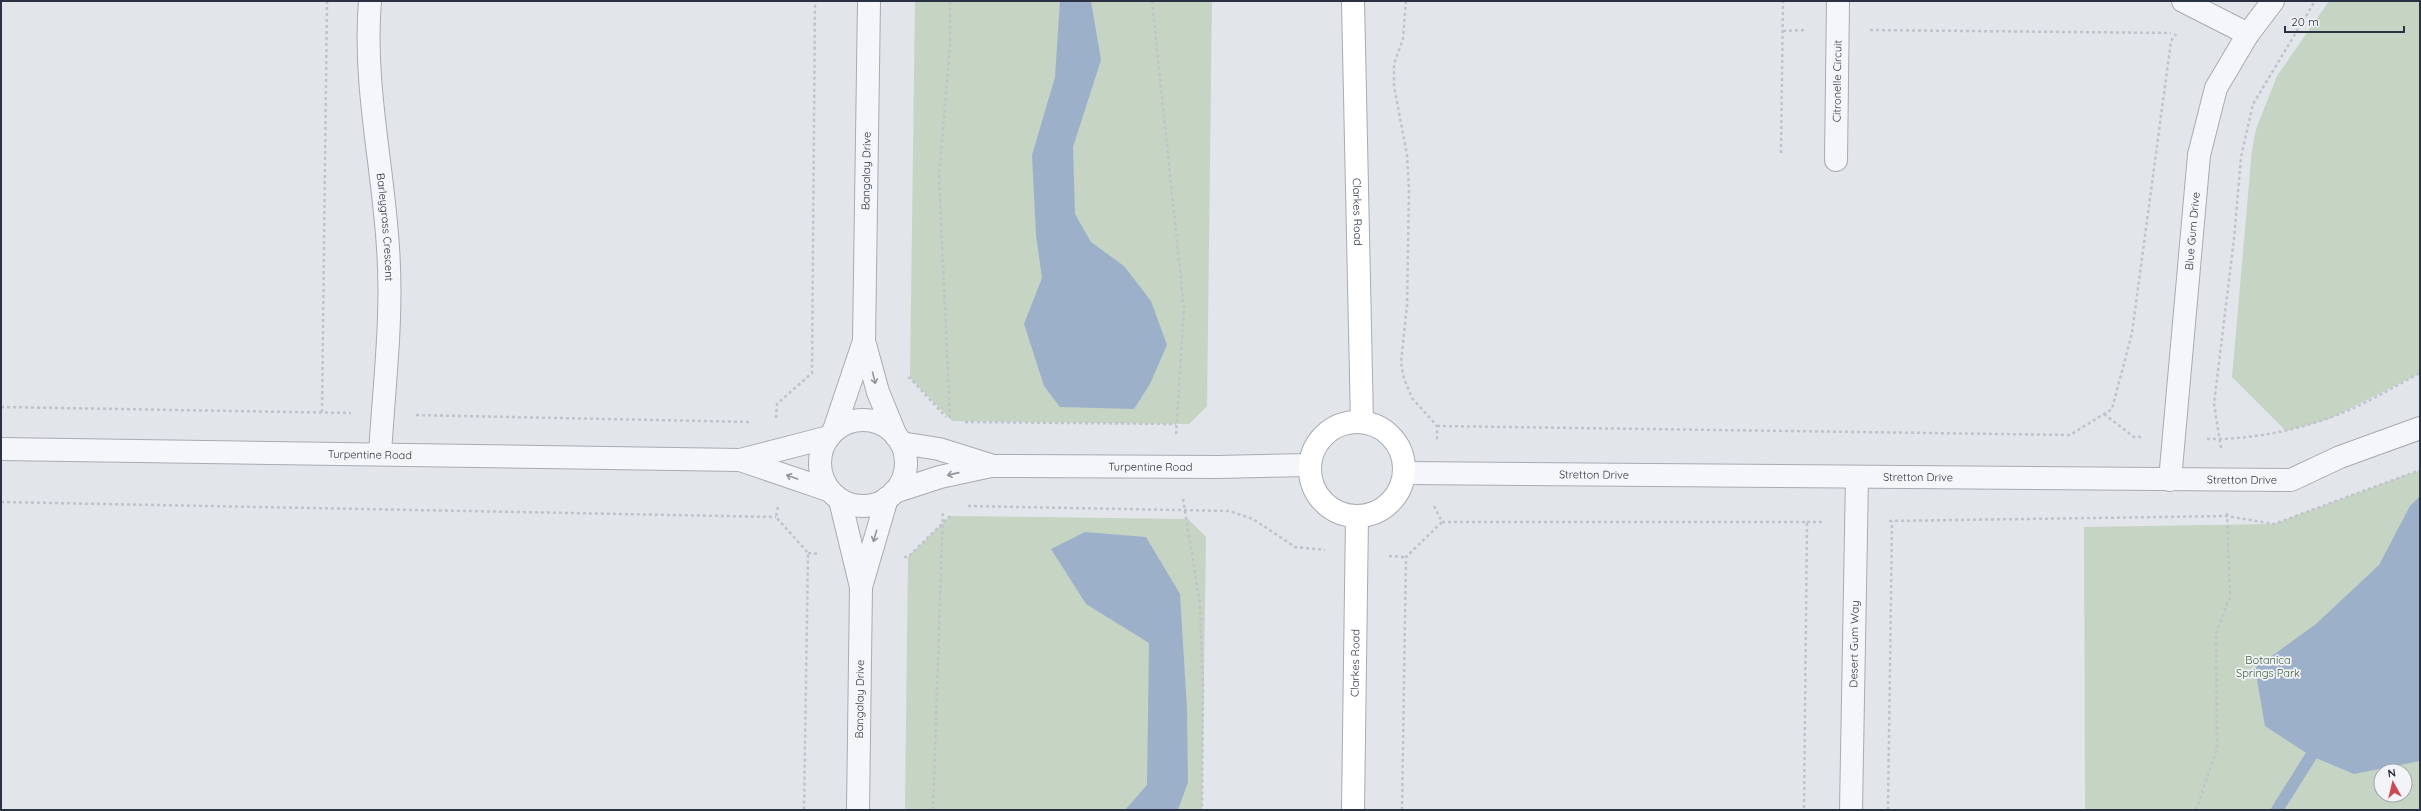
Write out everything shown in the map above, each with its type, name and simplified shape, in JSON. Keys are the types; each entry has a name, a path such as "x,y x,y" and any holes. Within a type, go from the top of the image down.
{"street":[{"name":"Barleygrass Crescent","path":"370,1 368,30 371,104 388,248 390,310 380,454"},
{"name":"Bangalay Drive","path":"869,1 864,341 878,392 898,439"},
{"name":"Clarkes Road","path":"1353,1 1362,422"},
{"name":"Citronelle Circuit","path":"1836,160 1838,1"},
{"path":"2183,1 2248,34"},
{"name":"Blue Gum Drive","path":"2170,480 2199,155 2216,88 2248,34 2273,1"},
{"name":"Bangalay Drive","path":"831,434 864,341"},
{"path":"859,420 885,426 898,439 905,456 905,468 902,481 891,495 876,504 864,506 834,495 822,477 820,464 822,449 831,434 846,423 859,420"},
{"path":"1362,422 1376,426 1389,434 1398,444 1403,458 1405,473 1402,487 1394,499 1384,508 1371,514 1357,516 1341,514 1328,506 1317,494 1311,480 1310,465 1314,450 1322,438 1333,428 1347,423 1362,422"},
{"name":"Stretton Drive","path":"1405,473 2226,481 2291,480 2340,457 2420,428"},
{"name":"Turpentine Road","path":"1,449 740,460 831,434"},
{"name":"Turpentine Road","path":"898,439 939,449 991,466"},
{"name":"Turpentine Road","path":"740,460 784,474 834,495"},
{"name":"Turpentine Road","path":"891,495 940,477 991,466 1176,467 1310,465"},
{"name":"Desert Gum Way","path":"1851,810 1856,477"},
{"name":"Bangalay Drive","path":"834,495 861,587 858,810"},
{"name":"Bangalay Drive","path":"861,587 891,495"},
{"name":"Clarkes Road","path":"1353,810 1357,516"}],"path":[{"path":"322,412 327,1"},
{"path":"790,446 775,423 777,404 812,374 815,1"},
{"path":"902,378 910,378 950,422 940,176 950,47 950,1"},
{"path":"1152,1 1184,309 1176,424 1176,467 1185,510 1200,604 1203,686 1202,810"},
{"path":"1406,1 1403,39 1394,64 1394,86 1407,155 1410,190 1407,306 1401,362 1404,379 1412,398 1437,426 1434,505 1442,522"},
{"path":"1781,153 1783,1"},
{"path":"2196,810 2217,749 2216,633 2230,597 2226,481 2214,404 2234,239 2241,157 2253,104 2315,1"},
{"path":"1783,30 2176,33"},
{"path":"1437,426 2070,435 2112,409 2132,333 2171,41"},
{"path":"2104,414 2134,437 2220,440 2310,425 2347,411 2420,373"},
{"path":"958,422 1176,424"},
{"path":"1402,810 1406,557 1442,522 1807,522 2227,516 2274,524 2420,470"},
{"path":"776,517 784,474"},
{"path":"1,502 776,517 808,553 804,810"},
{"path":"933,810 944,506"},
{"path":"967,506 1229,511 1253,519 1295,548 1406,557"},
{"path":"900,557 908,557 950,516"},
{"path":"1888,810 1892,521"},
{"path":"1804,810 1807,522"}],"green space":[{"path":"915,1 1212,1 1207,406 1189,424 952,421 910,378"},
{"path":"2329,1 2420,1 2420,373 2329,419 2286,431 2232,377 2252,150 2256,129 2277,76"},
{"name":"Botanica Springs Park","path":"2420,470 2420,810 2085,810 2084,527 2274,524"},
{"path":"950,516 1188,519 1206,537 1202,810 905,810 908,557"}],"water":[{"path":"1060,1 1091,1 1101,60 1073,147 1075,214 1091,242 1124,266 1151,301 1167,345 1150,384 1134,409 1060,407 1044,386 1024,324 1042,278 1036,235 1032,155 1055,77"},
{"path":"2420,496 2420,761 2410,763 2373,763 2373,770 2354,774 2311,756 2265,726 2255,668 2316,624 2379,565 2410,506"},
{"path":"1085,532 1146,537 1180,594 1187,709 1188,782 1178,810 1125,810 1147,785 1149,643 1086,604 1051,549"}],"waterway":[{"path":"2277,810 2311,756"}]}
